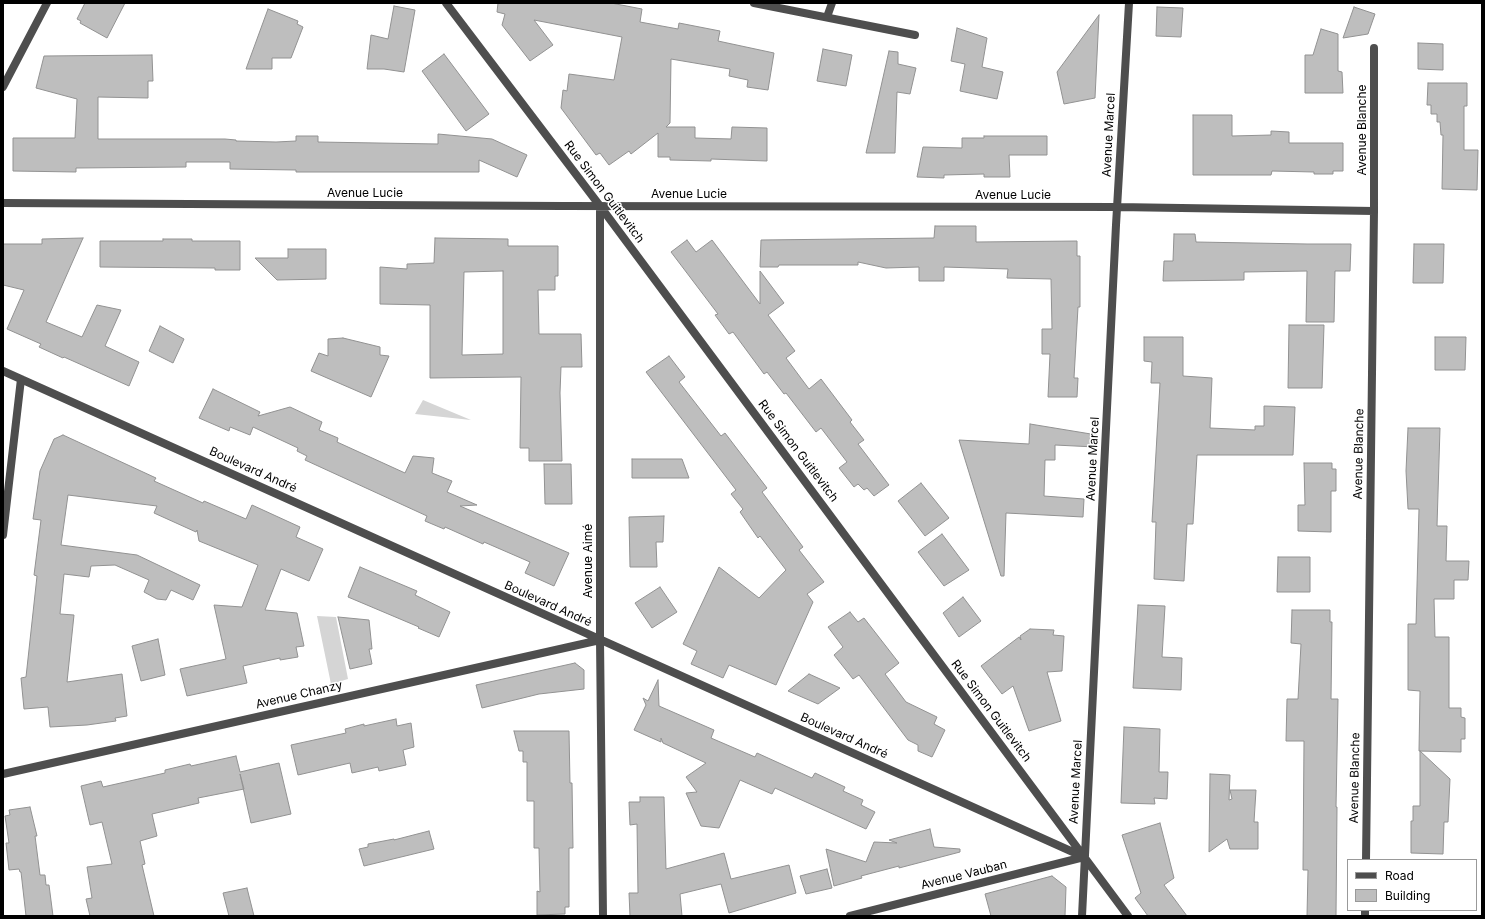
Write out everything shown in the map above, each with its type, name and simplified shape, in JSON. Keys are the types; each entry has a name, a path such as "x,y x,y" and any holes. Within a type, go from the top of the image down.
{"street":[{"path":"3,87 47,3"},
{"name":"Rue Simon Guitlevitch","path":"446,3 600,206 1128,916"},
{"path":"754,3 915,35"},
{"path":"827,17 832,3"},
{"name":"Avenue Marcel","path":"1082,916 1117,207 1129,3"},
{"name":"Avenue Blanche","path":"1366,859 1374,210 1374,48"},
{"name":"Avenue Lucie","path":"3,203 1117,207 1374,210"},
{"name":"Avenue Aimé","path":"600,206 600,640 603,916"},
{"name":"Boulevard André","path":"3,371 1084,857"},
{"path":"3,536 21,379"},
{"name":"Avenue Chanzy","path":"3,774 600,640"},
{"name":"Avenue Vauban","path":"850,916 1084,857"}],"shaded area":[{"path":"423,400 471,420 415,414"},
{"path":"317,616 336,617 348,679 331,684"}],"building":[{"path":"85,3 125,3 107,38 80,23 81,21 77,19"},
{"path":"498,3 611,3 642,9 640,22 678,29 679,23 720,31 718,41 774,53 768,90 747,87 748,80 729,76 730,69 671,59 670,123 666,127 695,127 695,138 731,139 732,127 767,128 767,161 711,159 711,161 670,160 670,157 658,157 658,133 631,154 629,151 609,165 600,153 596,155 561,108 563,90 567,91 569,74 614,80 622,37 534,20 553,45 530,61 502,25 505,14 497,12"},
{"path":"394,6 415,10 404,72 384,69 367,69 371,35 388,39"},
{"path":"1157,7 1183,8 1181,37 1156,36"},
{"path":"1354,7 1375,14 1368,34 1343,38"},
{"path":"268,9 298,21 297,24 303,27 291,58 272,58 272,69 246,69"},
{"path":"1099,15 1095,98 1064,104 1057,72"},
{"path":"957,28 987,38 982,67 1003,72 997,99 960,91 965,64 951,61"},
{"path":"1321,29 1338,34 1338,71 1342,72 1343,93 1305,93 1305,55 1313,55"},
{"path":"1418,43 1443,44 1443,70 1418,69"},
{"path":"823,49 852,55 846,86 817,81"},
{"path":"889,51 898,52 898,64 916,68 910,94 897,92 895,153 866,153"},
{"path":"444,54 489,114 466,131 422,71"},
{"path":"152,55 153,81 148,81 148,98 98,97 98,139 225,139 236,141 276,142 296,141 296,136 318,136 318,142 438,144 438,134 492,139 527,155 517,177 479,160 479,172 296,172 296,170 230,169 230,162 186,162 186,167 76,168 76,172 13,171 13,138 75,138 77,99 36,88 44,56"},
{"path":"1428,83 1467,83 1467,106 1464,106 1464,150 1478,150 1477,190 1442,189 1443,135 1441,135 1440,122 1437,122 1437,114 1431,114 1431,105 1427,105"},
{"path":"1193,115 1232,115 1232,136 1271,135 1271,131 1289,132 1289,143 1343,143 1343,171 1333,171 1333,174 1272,171 1271,175 1193,175"},
{"path":"984,136 1047,136 1047,155 1009,155 1010,177 984,177 984,174 944,175 944,178 917,177 923,147 962,148 962,138 984,138"},
{"path":"935,226 976,226 976,242 1077,241 1077,256 1080,256 1080,307 1078,307 1074,378 1078,378 1077,397 1048,397 1050,354 1042,354 1042,329 1052,329 1051,279 1007,278 1008,269 944,267 944,281 919,281 919,267 886,268 858,262 858,265 779,265 778,267 760,267 761,240 934,238"},
{"path":"1174,234 1195,234 1196,242 1351,244 1350,271 1335,271 1334,322 1306,322 1307,271 1244,272 1244,280 1163,281 1164,261 1173,261"},
{"path":"83,238 46,322 82,337 97,305 121,310 105,346 139,362 129,386 39,347 41,344 7,329 24,290 3,285 3,244 42,244 42,239"},
{"path":"435,238 508,239 508,246 558,246 558,276 555,276 555,290 538,290 539,334 581,334 582,367 561,367 560,393 562,461 529,461 529,448 520,448 521,377 430,378 430,305 380,304 380,267 407,269 407,264 434,263","holes":["503,271 503,354 462,355 464,272"]},
{"path":"163,239 192,239 192,241 240,241 240,270 215,270 215,268 100,267 100,241 163,241"},
{"path":"687,240 696,252 712,240 760,304 760,271 784,303 768,315 795,351 786,358 809,389 821,379 852,420 850,422 864,440 858,444 889,485 874,496 867,488 864,490 858,484 854,487 839,468 847,462 821,428 816,432 786,393 784,394 767,372 764,374 733,332 729,334 715,315 718,314 671,252"},
{"path":"1414,244 1444,244 1443,283 1413,283"},
{"path":"288,249 326,249 326,279 277,280 255,258 288,258"},
{"path":"1289,325 1324,325 1322,388 1288,388"},
{"path":"160,326 184,339 173,363 149,351"},
{"path":"1144,337 1183,337 1183,376 1212,378 1210,428 1255,430 1255,426 1264,426 1264,406 1295,407 1293,455 1197,455 1193,524 1187,524 1184,581 1154,579 1156,522 1152,522 1160,383 1151,383 1152,362 1144,361"},
{"path":"1435,337 1466,337 1465,370 1435,370"},
{"path":"343,338 380,347 380,355 389,356 371,397 311,371 319,353 328,356 328,339"},
{"path":"669,356 685,377 679,382 721,436 725,433 767,488 762,492 803,547 799,550 824,582 807,594 813,602 776,685 729,665 723,678 691,664 697,651 683,644 719,567 759,598 786,570 760,536 758,538 740,512 743,509 731,494 736,490 646,372"},
{"path":"213,389 260,412 258,416 290,407 322,422 319,430 338,438 337,442 405,473 413,456 434,458 432,473 452,481 447,492 477,505 460,506 569,553 554,586 525,573 530,562 484,542 483,544 445,527 444,529 425,521 427,516 305,460 307,456 297,451 298,448 253,427 250,435 230,427 229,431 199,418"},
{"path":"1030,424 1097,435 1095,447 1055,445 1055,460 1045,460 1044,496 1084,499 1083,517 1006,513 1004,576 1001,576 959,440 1029,444"},
{"path":"1408,428 1440,428 1437,526 1447,526 1446,561 1469,561 1468,580 1454,580 1454,599 1434,599 1435,637 1449,637 1449,708 1461,708 1461,717 1465,718 1465,739 1461,739 1461,752 1419,751 1420,691 1408,690 1408,624 1416,624 1419,509 1408,509 1406,471"},
{"path":"63,435 156,478 154,481 203,503 204,501 246,519 252,505 300,527 296,537 323,549 309,581 281,569 265,610 297,613 304,646 296,647 298,657 280,660 280,658 243,666 247,683 187,696 180,669 226,659 214,605 242,607 258,565 199,541 197,530 196,532 154,513 157,506 68,495 61,545 137,555 200,585 193,600 171,590 166,600 157,599 144,592 149,580 115,565 91,566 89,577 64,574 60,614 74,615 67,682 122,674 127,716 115,718 116,721 87,725 50,727 48,707 24,709 21,678 26,677 37,576 34,575 41,520 33,519 40,471 54,439"},
{"path":"632,459 682,459 689,478 632,478"},
{"path":"1304,463 1332,463 1332,469 1336,469 1336,491 1331,491 1331,532 1298,531 1298,505 1305,505"},
{"path":"544,464 571,464 572,504 545,504"},
{"path":"921,483 949,518 925,536 898,501"},
{"path":"664,516 663,542 656,542 657,567 630,567 629,517"},
{"path":"942,534 969,570 944,586 918,552"},
{"path":"1278,557 1310,557 1310,592 1277,592"},
{"path":"360,567 417,591 415,595 450,612 439,637 348,597"},
{"path":"660,587 677,612 652,628 635,603"},
{"path":"963,597 981,621 959,637 943,613"},
{"path":"1138,605 1165,606 1162,657 1182,658 1181,690 1133,688"},
{"path":"1292,610 1330,610 1330,622 1332,622 1331,699 1338,699 1336,916 1307,916 1308,870 1303,870 1304,741 1286,741 1287,699 1298,699 1301,644 1291,643"},
{"path":"850,612 858,622 864,618 899,663 885,674 906,702 937,717 934,724 945,730 932,757 918,751 918,745 908,740 859,675 853,679 834,655 843,647 828,627"},
{"path":"338,617 369,620 372,649 369,649 372,664 350,669"},
{"path":"1030,629 1054,630 1053,635 1064,636 1062,671 1047,672 1061,721 1029,731 1013,686 1002,694 981,666 1019,637 1021,640 1020,636"},
{"path":"158,639 165,675 141,681 132,646"},
{"path":"575,663 584,670 584,689 539,694 482,708 476,685"},
{"path":"809,674 840,688 818,704 788,691"},
{"path":"658,680 659,706 714,730 711,738 755,757 757,753 812,778 815,773 845,787 843,791 863,800 861,805 875,812 866,829 775,788 772,794 740,780 719,828 701,826 686,793 697,792 686,777 706,763 663,743 661,738 661,742 634,730 646,705 643,698 648,701"},
{"path":"396,719 397,726 411,723 414,747 403,750 406,765 379,771 378,767 352,773 350,763 298,775 291,745 346,733 345,729 364,724 364,726"},
{"path":"1124,727 1160,729 1159,772 1168,772 1167,799 1154,798 1155,804 1121,803"},
{"path":"514,731 569,731 570,783 572,783 573,848 569,848 569,907 565,907 565,914 537,915 537,891 540,892 539,848 534,848 534,801 527,801 527,762 523,762 523,751 519,751"},
{"path":"1420,751 1450,779 1448,822 1444,822 1443,854 1411,853 1411,821 1413,821 1413,806 1420,806"},
{"path":"236,756 240,772 279,763 291,814 251,823 243,789 198,798 199,803 152,814 157,836 140,841 145,864 142,865 154,916 90,916 86,899 92,898 87,867 112,864 102,822 90,825 81,786 101,781 103,787 165,773 165,770 190,764 191,766"},
{"path":"1210,774 1230,775 1229,800 1232,799 1230,790 1256,790 1254,822 1258,822 1258,849 1230,849 1227,839 1209,852"},
{"path":"640,797 664,797 666,869 724,853 731,879 789,865 796,893 729,913 721,884 680,894 682,916 630,916 629,893 638,893 637,824 630,825 629,802 640,802"},
{"path":"30,807 37,836 35,836 40,875 45,875 46,885 49,885 53,916 26,916 21,872 19,869 9,870 6,843 9,843 5,816 10,815 9,810"},
{"path":"1160,823 1174,878 1164,885 1187,916 1148,916 1135,898 1141,893 1122,835"},
{"path":"930,829 934,847 960,849 960,852 861,876 862,878 834,886 826,849 866,862 874,842 897,843 889,840"},
{"path":"429,831 434,849 364,866 359,849 368,847 368,844 394,840"},
{"path":"827,869 832,888 806,894 800,876"},
{"path":"1052,876 1066,887 1065,916 991,916 985,894"},
{"path":"247,888 254,916 229,916 223,893"}]}
